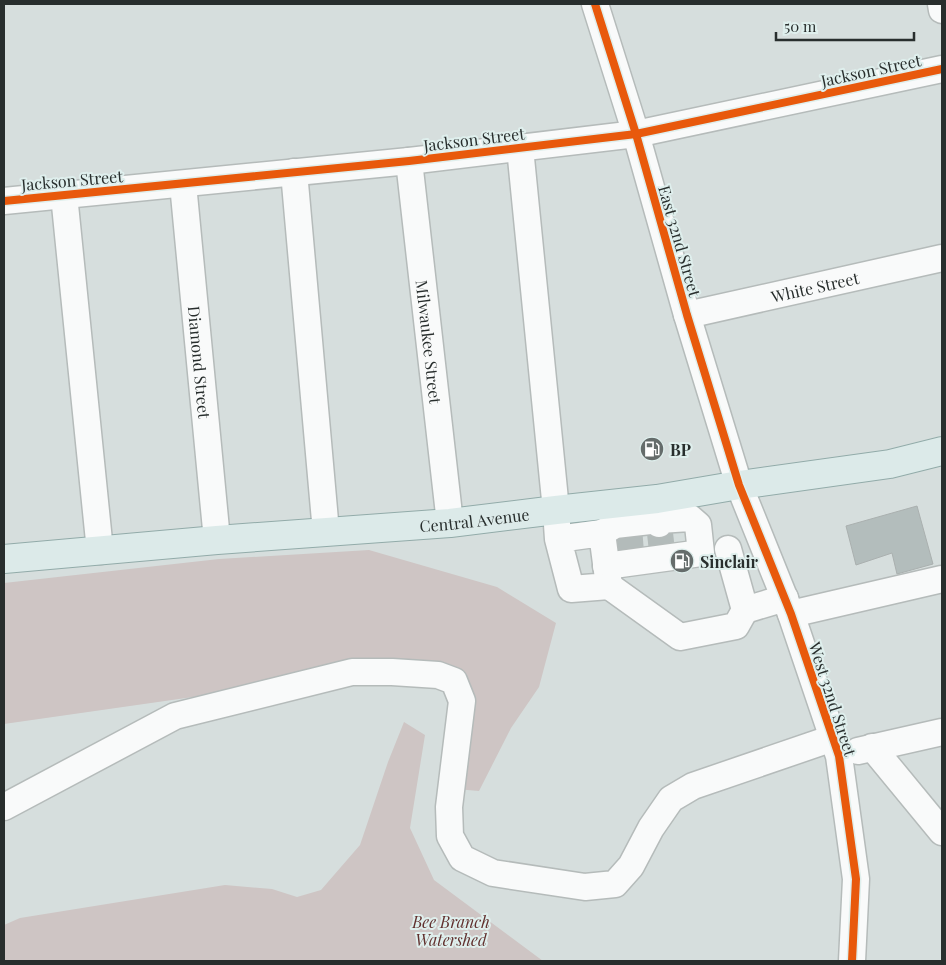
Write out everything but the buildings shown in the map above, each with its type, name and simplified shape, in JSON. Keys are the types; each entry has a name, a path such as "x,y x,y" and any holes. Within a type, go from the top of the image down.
{"main road":[{"name":"Central Avenue","path":"4,559 217,540 450,523 556,510 617,522 659,515 739,486 890,464 942,451"}],"street":[{"name":"East 32nd Street","path":"595,4 636,134 687,315 739,486"},
{"path":"941,4 942,10"},
{"name":"Jackson Street","path":"4,201 409,161 636,134 942,69"},
{"path":"520,148 558,539 571,589 608,576 632,558 701,553 762,542"},
{"name":"Milwaukee Street","path":"409,161 450,523"},
{"path":"294,172 326,532"},
{"name":"Diamond Street","path":"183,184 217,540"},
{"path":"64,195 100,551"},
{"name":"White Street","path":"687,315 942,258"},
{"name":"West 32nd Street","path":"739,486 788,606 836,747 856,879 852,961"},
{"path":"659,515 690,518 698,525 701,553"},
{"path":"558,539 617,522 608,576"},
{"path":"608,576 680,637 736,626 746,610 728,549"},
{"path":"746,610 788,606 942,579"},
{"path":"4,807 175,716 352,672 438,675 454,681 462,701 449,808 450,836 462,858 493,873 585,887 615,884 631,866 651,828 671,799 693,786 836,747 872,747 942,732"},
{"path":"872,747 942,832"}],"green space":[{"path":"369,550 497,587 556,623 539,687 511,728 479,791 444,788 457,717 443,676 207,695 4,724 4,583 219,559"},
{"name":"Bee Branch Watershed","path":"404,722 425,735 410,828 434,880 543,961 4,961 4,925 20,918 225,885 272,889 297,897 321,890 360,845 388,762"}],"tunnel":[{"path":"659,524 662,551"},
{"path":"629,527 631,553"}],"cycle path":[{"path":"595,4 636,134 687,315 739,485 791,614 839,756 856,879 852,961"},
{"path":"4,201 409,161 636,134 942,69"}],"place":[{"name":"BP","path":"652,449"},
{"name":"Sinclair","path":"682,561"}]}
